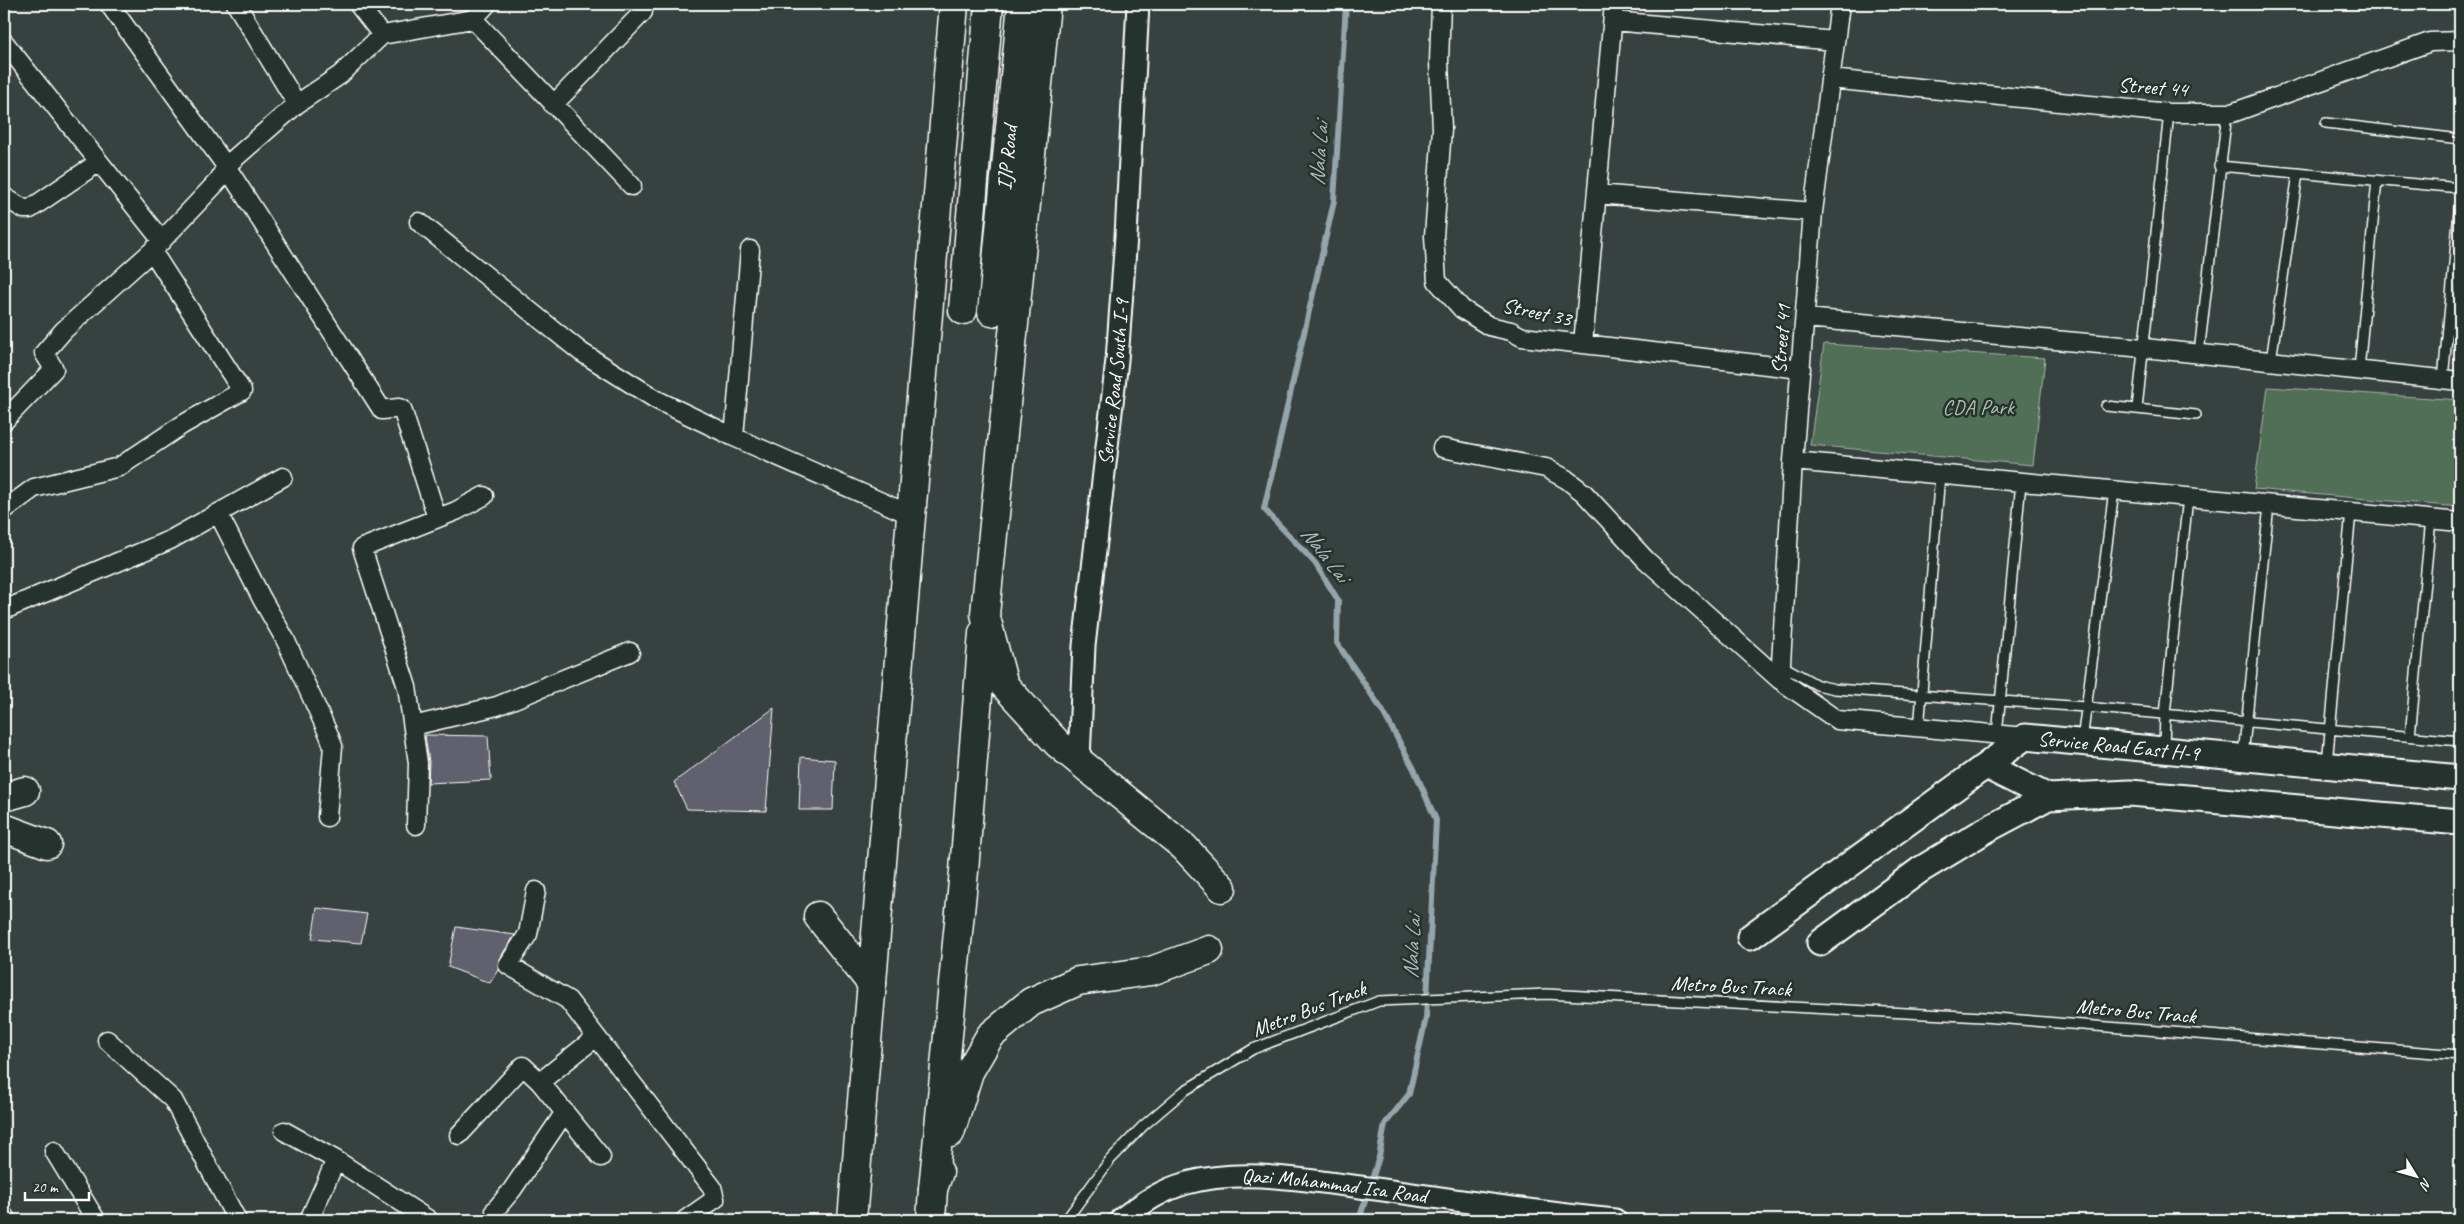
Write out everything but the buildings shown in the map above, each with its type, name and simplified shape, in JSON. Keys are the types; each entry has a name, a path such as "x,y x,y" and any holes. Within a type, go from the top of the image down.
{"main road":[{"path":"852,1220 954,4"},
{"name":"IJP Road","path":"963,310 989,4"},
{"name":"IJP Road","path":"992,312 1022,4"},
{"path":"931,1220 964,871 985,614 1046,4"},
{"path":"985,614 1004,685 1058,744 1079,759 1184,847 1222,888"},
{"name":"Service Road East H-9","path":"1750,937 2025,737 2460,778"},
{"path":"1986,766 2048,797"},
{"path":"1820,943 1920,870 1986,830 2048,797 2130,792 2460,822"},
{"path":"4,828 47,844"},
{"path":"818,916 872,984"},
{"path":"934,1189 969,1072 990,1036 1030,1002 1078,982 1151,971 1210,950"}],"street":[{"path":"109,4 226,166 382,410 402,409 437,518"},
{"path":"236,4 297,104"},
{"path":"358,4 382,35"},
{"path":"4,421 54,369 44,353 64,330 157,246 219,180 226,166 297,104 340,75 382,35 473,19 488,4"},
{"name":"Service Road South I-9","path":"1079,759 1084,646 1117,360 1126,236 1138,4"},
{"name":"Street 33","path":"1441,4 1439,62 1442,129 1434,236 1437,281 1462,309 1489,326 1511,331 1522,337 1801,369"},
{"name":"Street 41","path":"1780,673 1813,212 1840,4"},
{"path":"553,105 643,12"},
{"path":"1583,344 1614,12 1835,41"},
{"path":"473,19 632,186"},
{"name":"Street 44","path":"1830,79 2169,113 2227,114 2430,42 2460,41"},
{"path":"4,42 99,162 157,246 242,391 182,425 119,467 34,488 4,510"},
{"path":"4,197 24,210 30,209 99,162"},
{"path":"1597,194 1813,212"},
{"path":"419,222 581,352 658,400 734,437 911,515"},
{"path":"734,437 750,250"},
{"path":"1805,318 2144,348 2452,380"},
{"path":"1442,448 1546,468 1566,479 1584,493 1646,560 1837,720 1919,729 2025,737"},
{"path":"1794,461 2460,522"},
{"path":"4,610 170,540 283,477"},
{"path":"416,825 418,763 407,688 362,548 437,518 484,496"},
{"path":"218,513 262,599 285,639 333,746 327,817"},
{"path":"414,726 497,706 630,652"},
{"path":"536,891 528,934 508,965 568,1000 712,1187 715,1198 685,1220"},
{"path":"540,1082 596,1037"},
{"path":"107,1040 173,1100 237,1220"},
{"path":"459,1135 523,1066 540,1082 602,1157"},
{"path":"495,1210 512,1190 565,1112"},
{"path":"284,1131 336,1160 428,1220"},
{"path":"54,1151 96,1220"},
{"path":"309,1220 336,1160"},
{"name":"Qazi Mohammad Isa Road","path":"1120,1220 1158,1193 1189,1182 1241,1175 1316,1181 1500,1205 1535,1217 1615,1220"},
{"path":"4,1216 6,1220"}],"lane":[{"path":"2138,408 2169,113"},
{"path":"2199,354 2219,166 2227,114"},
{"path":"2326,123 2460,139"},
{"path":"2219,166 2460,188"},
{"path":"2271,361 2298,173"},
{"path":"2359,370 2377,180"},
{"path":"2452,380 2449,320 2458,249 2460,201"},
{"path":"2449,320 2460,322"},
{"path":"2106,406 2196,415"},
{"path":"1919,729 1920,695 1940,474"},
{"path":"1997,735 2021,482"},
{"path":"2082,743 2085,707 2114,490"},
{"path":"2164,750 2165,714 2188,497"},
{"path":"2243,758 2270,505"},
{"path":"2327,765 2329,728 2351,512"},
{"path":"2410,736 2431,520"},
{"path":"1780,673 1826,687 2085,707 2460,740"},
{"name":"Metro Bus Track","path":"1064,1220 1110,1160 1143,1126 1184,1091 1253,1049 1379,1001 1546,994 1983,1017 2460,1055"}],"green space":[{"name":"CDA Park","path":"1824,344 2045,358 2033,465 1810,445"},
{"path":"2268,387 2460,400 2460,507 2254,489"}],"waterway":[{"name":"Nala Lai","path":"1346,4 1334,201 1264,509 1315,563 1338,600 1337,643 1382,710 1414,769 1436,820 1426,1018 1409,1094 1385,1124 1379,1157 1359,1220"}]}
